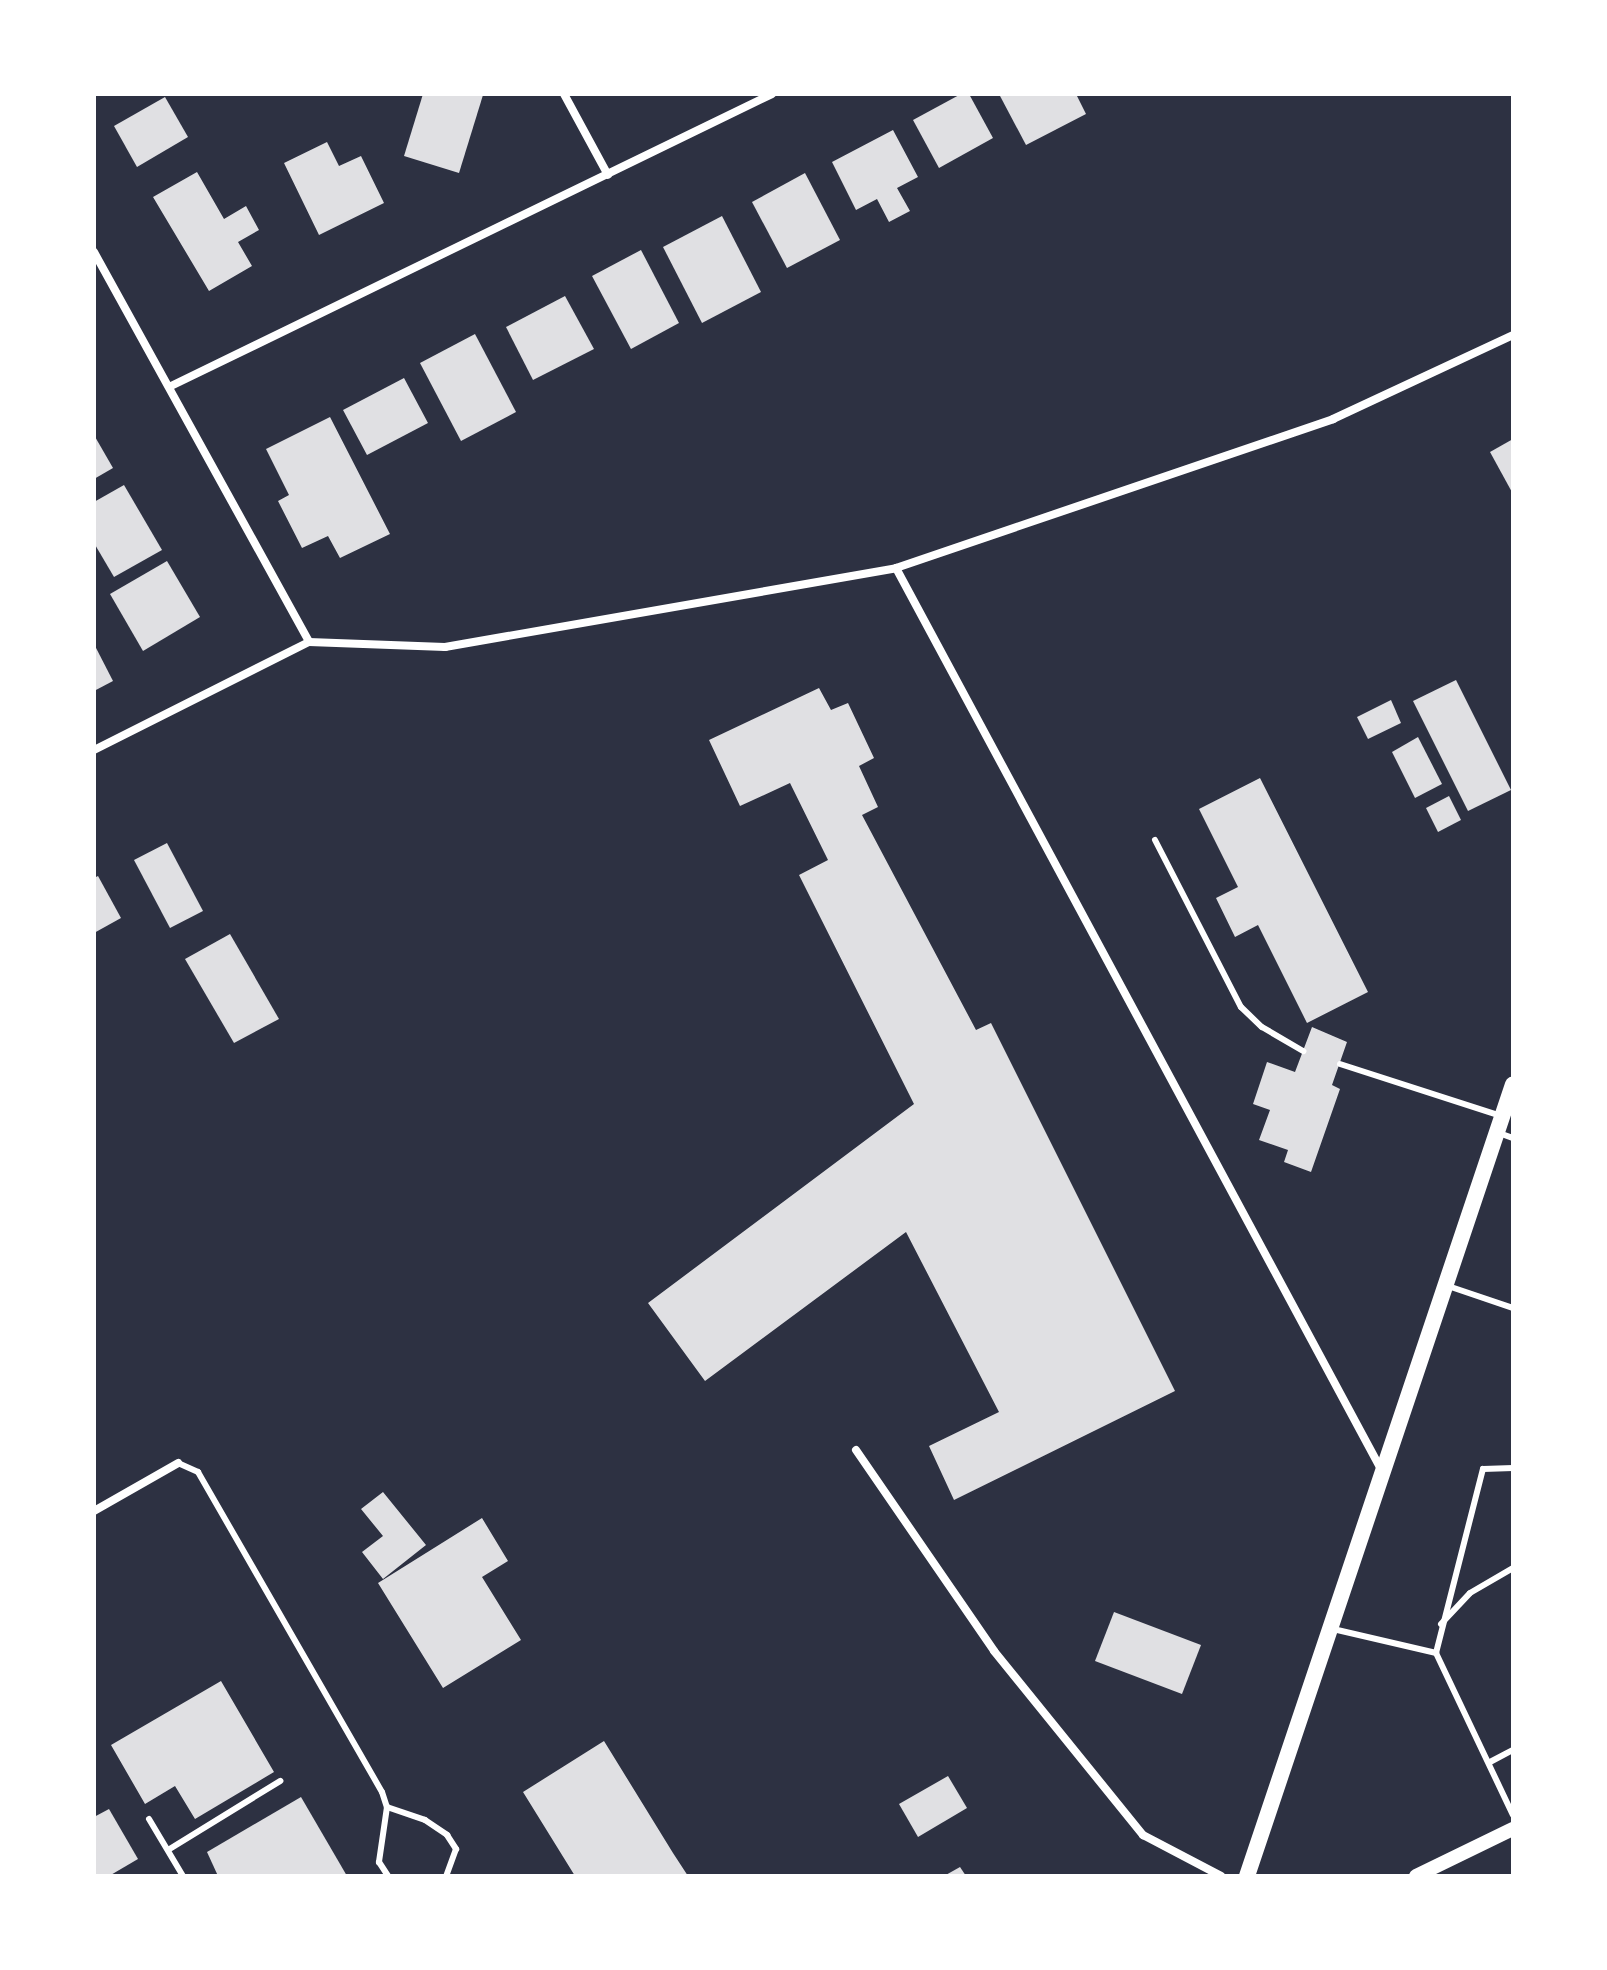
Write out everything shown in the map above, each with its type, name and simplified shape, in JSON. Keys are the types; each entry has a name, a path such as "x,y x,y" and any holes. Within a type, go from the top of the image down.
{"main road":[{"path":"1247,1876 1381,1469 1513,1084"}],"street":[{"path":"564,94 608,175"},
{"path":"171,386 772,94"},
{"path":"94,252 171,386 309,642"},
{"path":"94,750 309,642 445,647 896,568 1333,419 1513,335"},
{"path":"896,568 1381,1469"},
{"path":"856,1450 994,1651 1143,1835 1221,1876"},
{"path":"94,1511 178,1463"},
{"path":"1416,1876 1513,1829"}],"lane":[{"path":"1155,840 1241,1007 1262,1027 1303,1051"},
{"path":"1340,1064 1498,1124 1513,1138"},
{"path":"1444,1284 1513,1308"},
{"path":"178,1463 198,1472 387,1807 379,1862 388,1876"},
{"path":"1513,1468 1483,1469 1439,1627 1436,1653 1513,1815"},
{"path":"1439,1627 1470,1593 1513,1568"},
{"path":"1329,1628 1436,1653"},
{"path":"1490,1762 1513,1750"},
{"path":"168,1850 280,1781"},
{"path":"387,1807 425,1820 447,1835 456,1849 446,1876"},
{"path":"149,1819 183,1876"}],"building":[{"path":"423,94 483,95 459,173 404,156"},
{"path":"961,94 969,94 993,138 939,168 913,120"},
{"path":"999,94 1076,94 1086,114 1026,145"},
{"path":"165,97 188,137 137,167 114,126"},
{"path":"893,130 918,177 897,188 910,211 889,222 877,199 856,210 832,162"},
{"path":"327,142 339,166 361,156 384,203 319,235 284,163"},
{"path":"197,172 224,219 246,206 259,230 238,242 252,266 209,291 153,197"},
{"path":"805,173 840,240 787,268 752,202"},
{"path":"722,216 761,292 702,323 663,247"},
{"path":"641,250 679,323 631,349 592,276"},
{"path":"565,296 594,349 533,380 506,327"},
{"path":"475,334 516,412 461,441 420,363"},
{"path":"404,378 428,423 367,455 343,410"},
{"path":"330,417 390,534 340,558 328,536 302,548 278,501 289,495 266,449"},
{"path":"94,435 113,468 94,479"},
{"path":"1513,439 1513,494 1490,452"},
{"path":"124,485 162,550 114,577 94,543 94,502"},
{"path":"167,561 200,617 143,651 110,594"},
{"path":"94,644 113,681 94,691"},
{"path":"1456,680 1511,790 1468,811 1413,701"},
{"path":"819,688 831,710 848,703 874,758 859,766 878,807 862,815 976,1030 991,1023 1175,1391 954,1500 929,1446 999,1412 906,1232 705,1381 648,1303 914,1104 799,875 828,860 790,783 740,806 709,740"},
{"path":"1391,700 1401,723 1368,739 1357,717"},
{"path":"1418,737 1442,784 1415,798 1392,752"},
{"path":"1260,778 1368,992 1307,1023 1258,925 1235,937 1216,898 1238,887 1199,809"},
{"path":"1449,796 1461,820 1438,832 1426,808"},
{"path":"167,843 203,911 170,928 134,860"},
{"path":"98,876 121,918 94,933 94,878"},
{"path":"230,934 279,1019 234,1043 185,959"},
{"path":"1312,1027 1347,1042 1332,1085 1340,1089 1311,1172 1284,1162 1288,1150 1259,1140 1270,1110 1253,1104 1267,1062 1295,1072"},
{"path":"383,1492 426,1545 383,1579 362,1552 383,1536 361,1509"},
{"path":"482,1518 508,1561 482,1577 521,1640 443,1688 378,1583"},
{"path":"1114,1612 1201,1645 1182,1694 1095,1661"},
{"path":"221,1681 274,1772 195,1819 175,1786 145,1804 111,1745"},
{"path":"604,1741 688,1876 575,1876 523,1792"},
{"path":"948,1776 967,1808 918,1837 899,1804"},
{"path":"301,1797 347,1876 218,1876 207,1852"},
{"path":"109,1809 138,1859 109,1876 94,1876 94,1817"},
{"path":"960,1867 966,1876 944,1876"}]}
